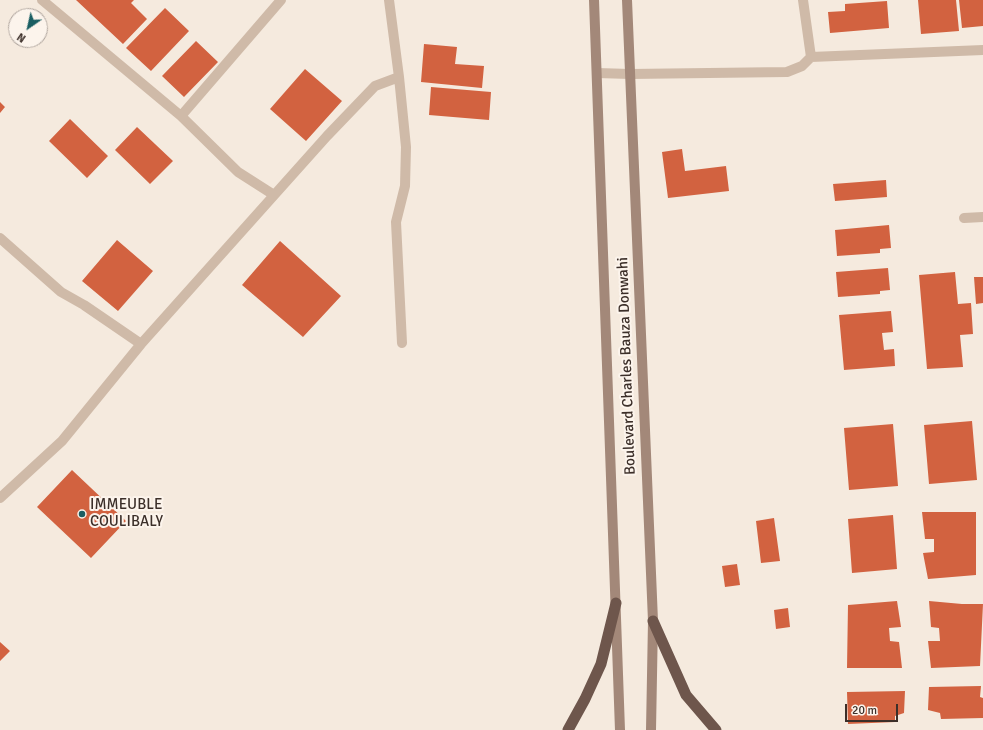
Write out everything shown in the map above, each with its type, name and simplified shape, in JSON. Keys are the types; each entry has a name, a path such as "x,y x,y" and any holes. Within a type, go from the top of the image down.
{"highway":[{"path":"568,730 585,699 601,664 616,603"},
{"path":"653,621 686,695 716,730"}],"main road":[{"name":"Boulevard Charles Bauza Donwahi","path":"594,0 620,730"},
{"name":"Boulevard Charles Bauza Donwahi","path":"627,0 653,621 650,730"}],"street":[{"path":"42,0 181,116 238,172 274,195"},
{"path":"181,116 281,0"},
{"path":"389,0 406,147 405,186 396,222 402,343"},
{"path":"803,0 811,57"},
{"path":"597,73 787,72 802,66 811,57 983,50"},
{"path":"0,498 62,441 141,344 327,136 376,86 399,77"},
{"path":"964,218 983,217"},
{"path":"0,238 61,292 84,305 141,344"}],"building":[{"path":"76,0 134,0 131,3 147,19 123,44"},
{"path":"918,0 956,0 959,31 921,34"},
{"path":"959,0 983,0 983,26 962,28"},
{"path":"887,1 889,28 830,33 828,12 845,11 845,4"},
{"path":"165,8 189,31 151,71 126,48"},
{"path":"196,41 218,62 184,97 162,76"},
{"path":"424,44 457,47 455,64 484,66 482,88 421,82"},
{"path":"305,69 342,101 306,141 270,109"},
{"path":"431,87 491,92 489,120 429,115"},
{"path":"0,102 5,107 0,113"},
{"path":"70,119 108,156 87,178 49,141"},
{"path":"137,127 173,161 150,184 115,150"},
{"path":"682,149 685,171 726,166 729,191 668,198 662,152"},
{"path":"886,180 887,197 835,201 833,184"},
{"path":"889,225 891,248 880,249 880,253 837,256 835,230"},
{"path":"117,240 153,271 118,311 82,281"},
{"path":"280,241 341,296 303,337 242,285"},
{"path":"888,268 890,290 880,291 880,294 838,297 836,272"},
{"path":"955,272 958,304 971,303 973,334 960,335 963,367 927,369 919,275"},
{"path":"974,277 983,277 983,303 976,304"},
{"path":"891,311 893,332 882,333 884,350 894,349 895,366 844,370 839,315"},
{"path":"972,421 977,480 929,484 924,425"},
{"path":"893,424 898,486 849,490 844,428"},
{"name":"IMMEUBLE COULIBALY","path":"72,470 126,521 91,558 37,507"},
{"path":"922,512 976,512 976,575 928,579 923,553 934,552 934,539 925,539"},
{"path":"893,515 897,569 852,573 848,519"},
{"path":"774,518 780,561 761,563 756,521"},
{"path":"737,564 740,585 725,587 722,566"},
{"path":"897,601 901,627 889,628 890,641 899,642 902,668 847,668 848,605"},
{"path":"929,601 983,604 980,666 931,668 928,641 940,641 939,628 931,627"},
{"path":"788,608 790,627 776,629 774,610"},
{"path":"0,642 10,651 0,661"},
{"path":"981,686 980,697 983,698 983,718 941,719 940,713 928,710 929,687"},
{"path":"905,691 904,713 895,716 895,722 848,724 847,692"}],"place":[{"name":"IMMEUBLE COULIBALY","path":"82,514"}]}
